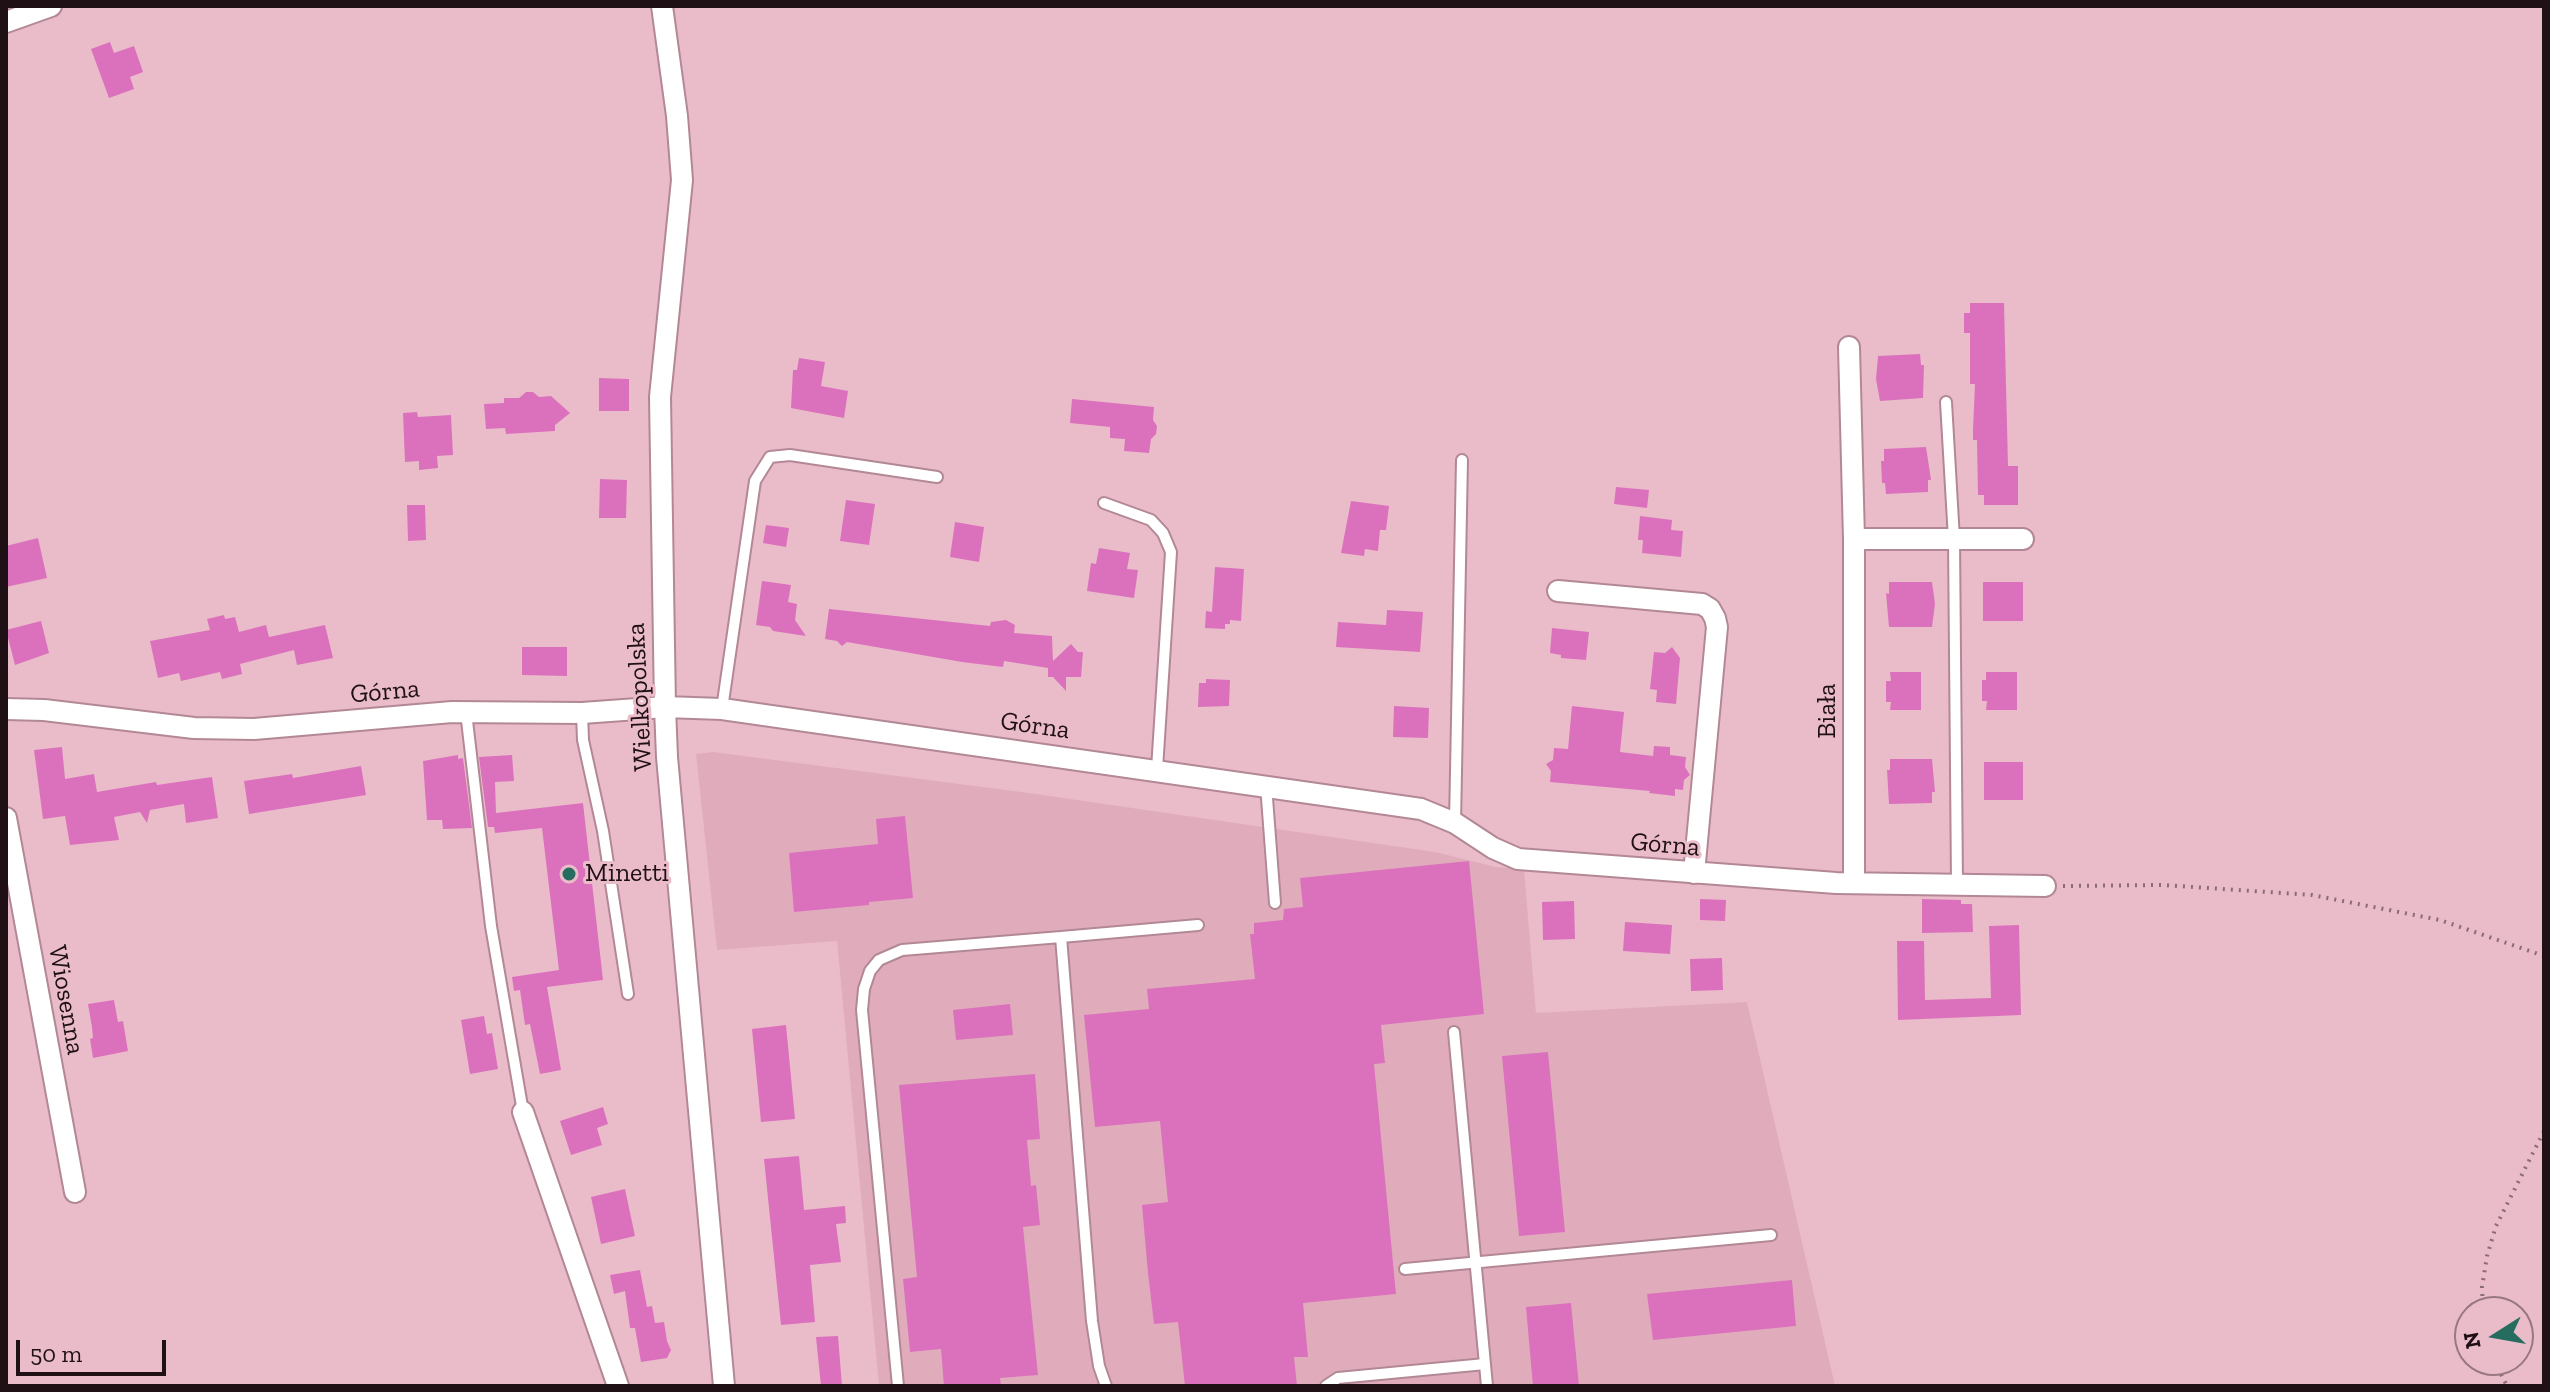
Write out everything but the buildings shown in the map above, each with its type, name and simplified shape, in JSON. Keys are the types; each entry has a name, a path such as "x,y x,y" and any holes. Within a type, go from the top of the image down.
{"street":[{"path":"6,22 51,6"},
{"name":"Wielkopolska","path":"662,6 682,180 660,397 665,707 724,1386"},
{"name":"Biała","path":"1849,347 1854,539 1854,883"},
{"path":"1854,539 2023,539"},
{"path":"1558,591 1702,604 1710,609 1715,618 1717,627 1694,873"},
{"name":"Górna","path":"6,709 44,710 194,728 254,729 466,712 582,713 665,707 722,709 1421,809 1455,823 1493,848 1518,859 1854,883 2045,886"},
{"name":"Wiosenna","path":"6,818 75,1192"},
{"path":"523,1112 618,1386"}],"lane":[{"path":"1946,402 1954,539 1957,885"},
{"path":"722,709 755,481 770,457 790,455 937,477"},
{"path":"1455,823 1462,460"},
{"path":"1104,503 1151,520 1163,533 1171,552 1157,769"},
{"path":"466,712 491,926 523,1112"},
{"path":"582,713 583,740 607,853 628,994"},
{"path":"1266,785 1275,903"},
{"path":"898,1386 862,1010 870,971 879,960 902,950 1198,925"},
{"path":"1061,937 1092,1321 1099,1366 1106,1386"},
{"path":"1454,1032 1487,1386"},
{"path":"1405,1269 1771,1235"},
{"path":"1326,1386 1338,1378 1485,1364"}],"path":[{"path":"2045,886 2163,885 2312,895 2440,920 2544,956"},
{"path":"2482,1296 2487,1256 2496,1226 2544,1131"}],"shaded area":[{"path":"713,752 1029,793 1435,852 1496,867 1524,869 1536,1013 1747,1002 1835,1386 879,1386 837,941 717,950 696,754"}],"place":[{"name":"Minetti","path":"569,874"}]}
